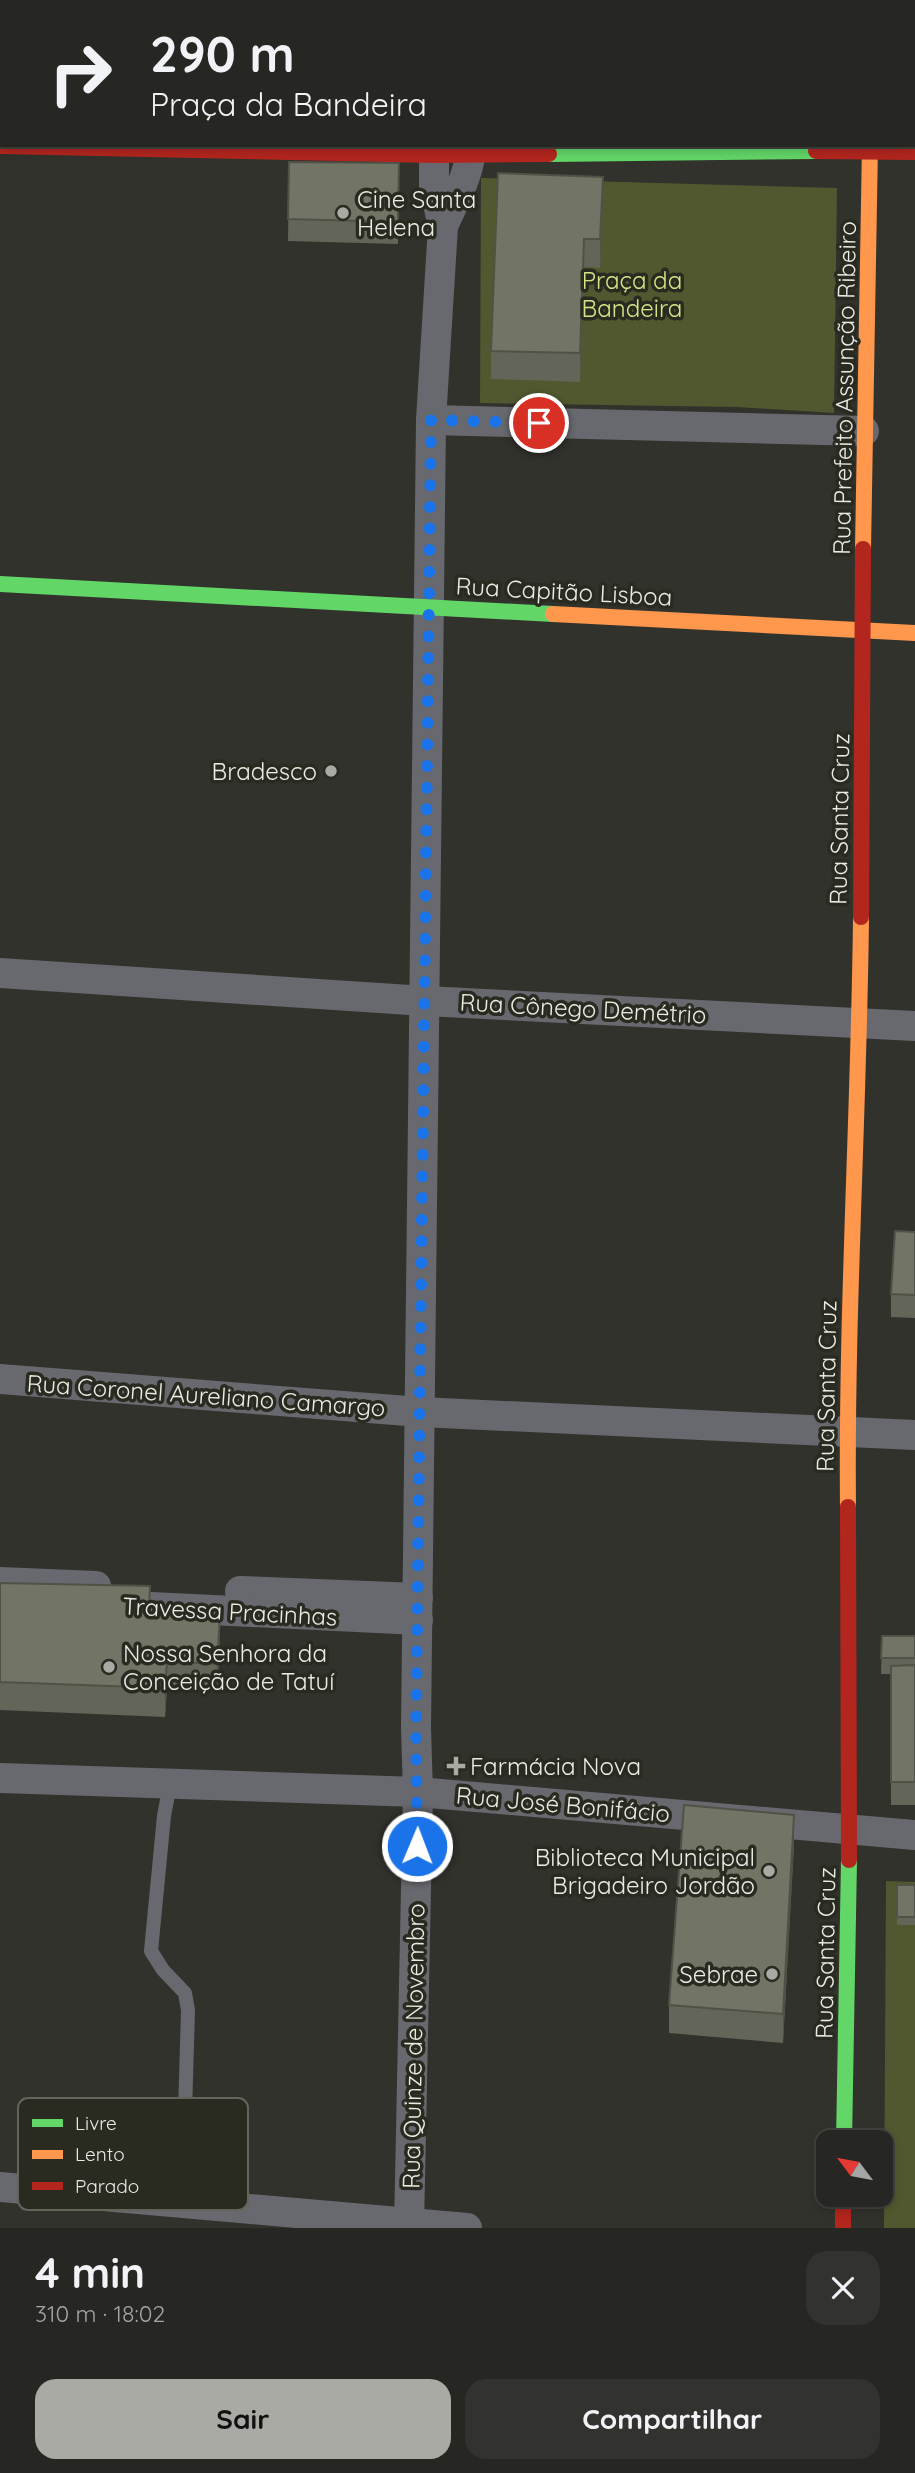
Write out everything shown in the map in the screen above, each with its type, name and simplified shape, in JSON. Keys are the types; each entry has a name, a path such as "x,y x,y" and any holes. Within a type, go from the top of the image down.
{"main road":[{"path":"108,147 434,150 870,148 915,152"},
{"name":"Rua Prefeito Assunção Ribeiro","path":"863,631 870,148"},
{"name":"Rua Capitão Lisboa","path":"0,584 915,633"},
{"name":"Rua Santa Cruz","path":"844,2130 850,1829 847,1431 860,1022 863,631"},
{"path":"843,2207 843,2228"}],"street":[{"name":"Rua Quinze de Novembro","path":"409,2225 418,1792 416,1728 431,420 443,226 434,187 434,150"},
{"name":"Rua Quinze de Novembro","path":"443,226 471,150"},
{"path":"431,420 864,431"},
{"name":"Rua Cônego Demétrio","path":"0,972 425,1001 915,1026"},
{"name":"Rua Coronel Aureliano Camargo","path":"0,1380 419,1412 915,1435"},
{"path":"0,1582 418,1609"},
{"name":"Travessa Pracinhas","path":"0,1600 418,1609"},
{"name":"Rua José Bonifácio","path":"0,1778 418,1792 915,1835"},
{"path":"0,2187 18,2189"},
{"path":"248,2210 467,2228"}],"lane":[{"path":"170,1784 164,1816 151,1951 163,1970 185,1993 188,2010 185,2098"}],"green space":[{"name":"Praça da Bandeira","path":"481,178 837,188 834,413 737,407 480,403"},
{"path":"886,1881 915,1882 915,2228 884,2228 884,2207 893,2207 893,2130 885,2130"}],"building":[{"name":"Cine Santa Helena","path":"289,162 399,163 398,222 288,219"},
{"path":"498,173 603,177 600,239 584,239 580,353 491,351"},
{"path":"895,1231 915,1232 915,1295 891,1294"},
{"name":"Nossa Senhora da Conceição de Tatuí","path":"0,1583 150,1586 149,1612 220,1616 217,1664 167,1661 165,1688 0,1682"},
{"path":"882,1636 915,1636 915,1658 881,1658"},
{"path":"915,1665 915,1782 891,1782 891,1666"},
{"path":"684,1805 794,1815 783,2014 669,2005"},
{"path":"897,1885 915,1885 915,1917 897,1917"}],"traffic: fast":[{"path":"549,154 816,151"},
{"path":"0,584 553,614"},
{"path":"844,2130 849,1860"}],"traffic: slow":[{"path":"863,549 870,147"},
{"path":"553,614 915,633"},
{"path":"848,1507 849,1360 861,917"}],"traffic: jam":[{"path":"48,147 434,155 549,154"},
{"path":"816,151 915,152"},
{"path":"861,917 863,549"},
{"path":"848,1507 849,1860"},
{"path":"843,2207 843,2228"}],"place":[{"name":"Cine Santa Helena","path":"343,213"},
{"name":"Bradesco","path":"331,771"},
{"name":"Nossa Senhora da Conceição de Tatuí","path":"109,1667"},
{"name":"Farmácia Nova","path":"456,1766"},
{"name":"Biblioteca Municipal Brigadeiro Jordão","path":"769,1871"},
{"name":"Sebrae","path":"772,1974"}],"route":[{"path":"417,1846 419,1412 431,420 539,423"}]}
